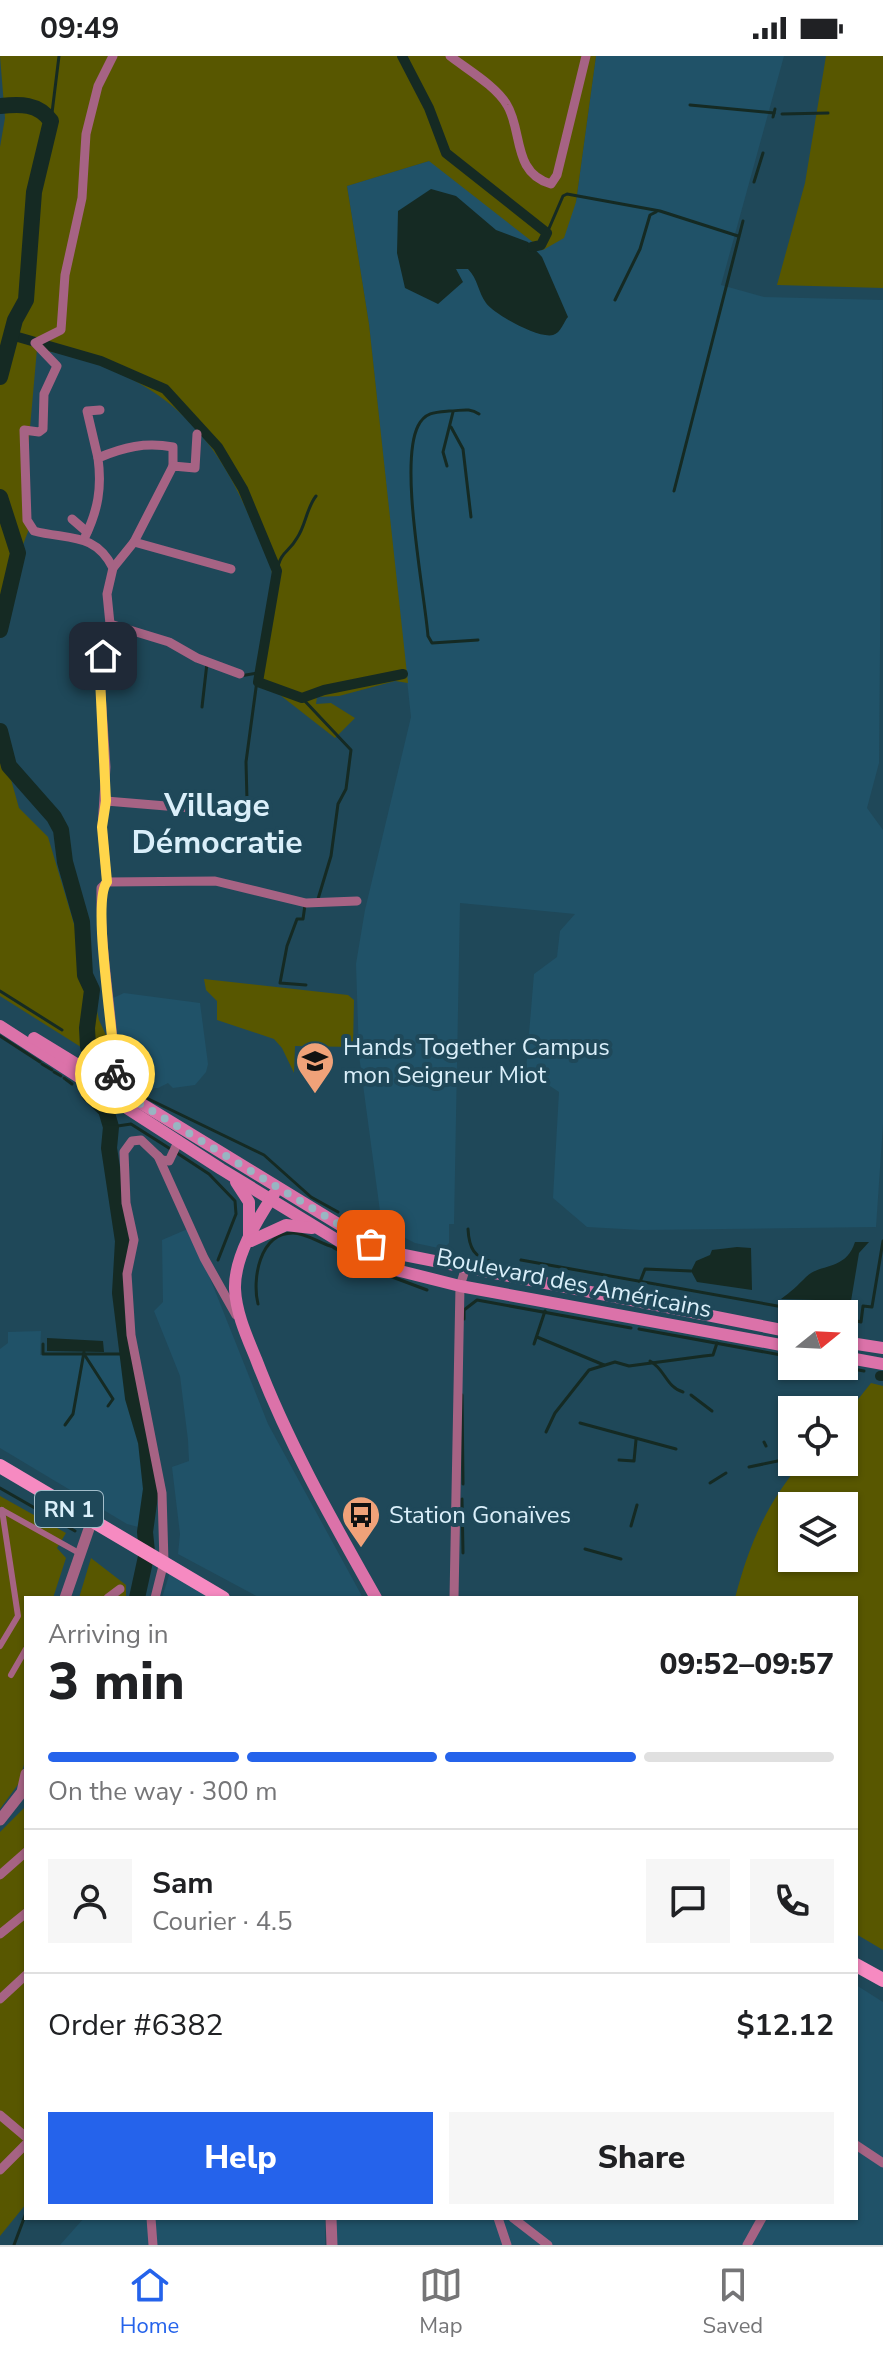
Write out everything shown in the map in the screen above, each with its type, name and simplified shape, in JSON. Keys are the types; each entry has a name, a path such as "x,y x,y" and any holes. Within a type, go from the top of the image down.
{"main road":[{"path":"0,1018 74,1069"},
{"path":"0,1026 113,1090 274,1194"},
{"path":"113,1090 221,1169 244,1190 249,1202 248,1243"},
{"path":"221,1169 274,1194"},
{"path":"274,1194 239,1260 235,1287 243,1327 307,1475 375,1596"},
{"name":"Boulevard des Américains","path":"274,1194 322,1230 392,1269 460,1286 778,1344"},
{"name":"Boulevard des Américains","path":"274,1194 371,1244 466,1267 778,1329"},
{"path":"248,1243 286,1225 322,1230"},
{"path":"858,1344 883,1348"},
{"path":"858,1360 883,1364"},
{"name":"RN 1","path":"0,1466 91,1523 220,1596"},
{"path":"858,1966 883,1980"}],"street":[{"path":"86,535 34,531 27,520 24,430 39,432 43,429 44,394 57,366 35,343 61,330 65,275 82,198 86,134 98,86 113,56"},
{"path":"450,56 500,96 515,124 521,158 551,184 557,175 586,56"},
{"path":"86,535 99,500 98,458 87,411 100,410"},
{"path":"173,467 195,468 197,434"},
{"path":"98,458 120,448 144,443 173,447 173,467 134,542 113,568 107,594 110,624 100,679 106,801 102,827 107,882"},
{"path":"72,519 108,558 113,568"},
{"path":"134,542 231,569"},
{"path":"110,624 169,642 197,658 240,674"},
{"path":"106,801 250,813"},
{"path":"113,1090 115,1043 101,923 101,888 107,882 215,881 306,903 357,901"},
{"path":"155,1596 151,1556 159,1468 141,1392 129,1309 127,1274 134,1240 126,1203 124,1152 132,1141 141,1140 162,1160 169,1161 179,1140"},
{"path":"156,1153 204,1258 243,1327"},
{"path":"454,1596 460,1286 466,1267"},
{"path":"1,1509 79,1553"},
{"path":"0,1646 18,1616 1,1509"},
{"path":"66,1596 91,1523"},
{"path":"111,1596 120,1589"},
{"path":"11,1675 24,1652"},
{"path":"0,1820 22,1792 24,1783"},
{"path":"0,1875 24,1854"},
{"path":"0,1934 24,1915"},
{"path":"0,1999 24,1977"},
{"path":"0,2115 24,2135"},
{"path":"0,2170 24,2146"},
{"path":"858,2146 883,2163"},
{"path":"151,2220 153,2245"},
{"path":"331,2220 332,2245"},
{"path":"499,2220 507,2245"},
{"path":"516,2220 548,2245"},
{"path":"747,2245 761,2220"}],"shaded area":[{"path":"0,56 596,56 576,202 564,238 543,250 429,161 347,186 369,324 408,683 395,681 339,696 317,697 316,704 331,703 355,718 335,738 257,677 271,600 271,568 264,546 233,483 193,425 141,384 110,369 37,349 29,439 29,529 0,605 0,147 5,118"},
{"path":"596,56 784,56 721,285 764,297 883,300 879,763 867,808 883,830 883,1124 876,1227 642,1230 587,1227 553,1198 559,1092 526,1070 534,974 557,957 560,931 575,914 460,903 454,1224 449,1224 449,1243 443,1249 415,1243 382,1226 359,1055 356,964 365,910 411,717 369,324 347,186 429,161 576,202"},
{"path":"826,56 883,56 883,288 777,285 805,183"},
{"path":"431,189 456,196 496,230 528,242 542,257 568,317 558,332 553,335 538,333 498,314 486,303 468,269 456,269 463,282 438,304 405,288 397,253 398,211"},
{"path":"0,740 19,808 48,837 88,971 99,1020 110,1044 111,1066 0,996"},
{"path":"204,979 348,995 354,1000 353,1047 295,1046 294,1073 274,1039 217,1020 217,1001 206,990"},
{"path":"124,993 200,1003 208,1064 206,1072 195,1085 173,1088 168,1083 158,1088 137,1089 120,1070 113,998"},
{"path":"190,1228 268,1424 362,1596 256,1596 178,1554 180,1534 172,1467 189,1461 188,1440 180,1376 154,1311 163,1302 162,1240"},
{"path":"855,1242 869,1242 859,1253 851,1300 781,1299 806,1277 846,1258"},
{"path":"751,1248 752,1290 697,1282 691,1271 696,1261 710,1255 712,1250"},
{"path":"41,1331 40,1355 125,1355 149,1467 149,1492 142,1528 127,1524 0,1448 0,1349 8,1343 8,1332"},
{"path":"47,1338 103,1341 104,1352 47,1351"},
{"path":"871,1383 883,1386 883,1950 858,1935 858,1596 736,1596 760,1526 778,1494 778,1572 858,1572 858,1492 779,1492 789,1478 858,1476 858,1399"},
{"path":"0,1496 66,1533 57,1548 66,1558 54,1596 24,1596 24,1764 19,1783 0,1809"},
{"path":"91,1558 126,1585 126,1596 80,1596"},
{"path":"170,1572 210,1596 163,1596"},
{"path":"24,1808 24,2206 0,2236 0,1832"},
{"path":"858,1986 883,2002 883,2245 336,2245 335,2220 858,2220"},
{"path":"82,2220 325,2220 325,2245 60,2245"}],"waterway":[{"path":"51,121 59,56"},
{"path":"402,56 429,108 446,153 547,233 541,245 532,247"},
{"path":"690,105 774,113"},
{"path":"0,106 34,108 51,121 34,192 26,300 15,320 0,377"},
{"path":"773,117 775,109"},
{"path":"782,114 828,113"},
{"path":"754,182 763,153"},
{"path":"547,233 563,196 567,194 660,211 738,236"},
{"path":"615,300 640,249 650,215 656,212"},
{"path":"674,491 743,221"},
{"path":"11,335 101,361 165,389 218,447 243,489 277,571 258,682 302,698 324,690 403,674"},
{"path":"478,640 432,643 428,636 414,528 411,468 418,426 427,415 461,410 479,414"},
{"path":"447,466 443,452 453,412"},
{"path":"451,427 463,449 471,517"},
{"path":"277,571 283,556 300,533 316,496"},
{"path":"0,497 18,553 0,630"},
{"path":"202,707 207,663"},
{"path":"240,676 258,673 246,762 247,800"},
{"path":"302,698 351,750 346,789 338,804 331,856 318,899"},
{"path":"0,731 9,766 54,817 61,830 65,862 82,922 85,975 92,990 88,1047"},
{"path":"305,905 303,919 297,919 287,946 280,983 306,985"},
{"path":"0,991 62,1030"},
{"path":"87,1028 98,1067 108,1076"},
{"path":"0,1036 40,1062"},
{"path":"42,1064 52,1070"},
{"path":"54,1072 61,1076"},
{"path":"64,1078 72,1084"},
{"path":"132,1091 264,1155 311,1197 338,1212"},
{"path":"89,1094 105,1109"},
{"path":"104,1103 111,1127 109,1148 123,1241 120,1293 133,1398 146,1442 151,1489 145,1532 147,1552 137,1596"},
{"path":"111,1127 131,1124 172,1150"},
{"path":"177,1153 209,1174 235,1201 236,1214 218,1260"},
{"path":"468,1229 474,1251 481,1258 493,1262"},
{"path":"258,1304 257,1271 265,1249 272,1241 281,1235 293,1233 334,1247"},
{"path":"858,1321 861,1322 863,1306 872,1307 883,1241"},
{"path":"334,1248 387,1275 427,1290"},
{"path":"521,1260 778,1306"},
{"path":"640,1282 645,1269 691,1271"},
{"path":"464,1319 464,1310 477,1300 631,1328"},
{"path":"534,1344 545,1311"},
{"path":"639,1329 778,1354"},
{"path":"537,1337 604,1365"},
{"path":"546,1432 555,1413 589,1370 615,1362 629,1366 713,1355 717,1343"},
{"path":"43,1344 43,1354 121,1354 127,1351"},
{"path":"65,1425 73,1414 84,1352"},
{"path":"84,1354 113,1399 108,1406"},
{"path":"650,1361 677,1390 683,1392"},
{"path":"858,1370 864,1371"},
{"path":"462,1395 463,1484"},
{"path":"691,1395 712,1411"},
{"path":"580,1423 676,1449"},
{"path":"619,1460 634,1461 636,1440"},
{"path":"764,1442 766,1446"},
{"path":"749,1467 778,1461"},
{"path":"710,1483 726,1473"},
{"path":"0,1488 75,1531"},
{"path":"462,1499 463,1553"},
{"path":"631,1526 637,1505"},
{"path":"585,1549 621,1559"},
{"path":"14,2245 24,2218"}],"way so far":[{"path":"115,1074 116,1089 371,1244"}],"place":[{"name":"Hands Together Campus mon Seigneur Miot","path":"315,1095"},
{"name":"Station Gonaïves","path":"361,1549"}],"district":[{"name":"Village Démocratie","path":"217,824"}],"route":[{"path":"103,656 100,679 103,688 106,801 102,827 107,882 101,888 101,923 115,1043 115,1074"}]}
